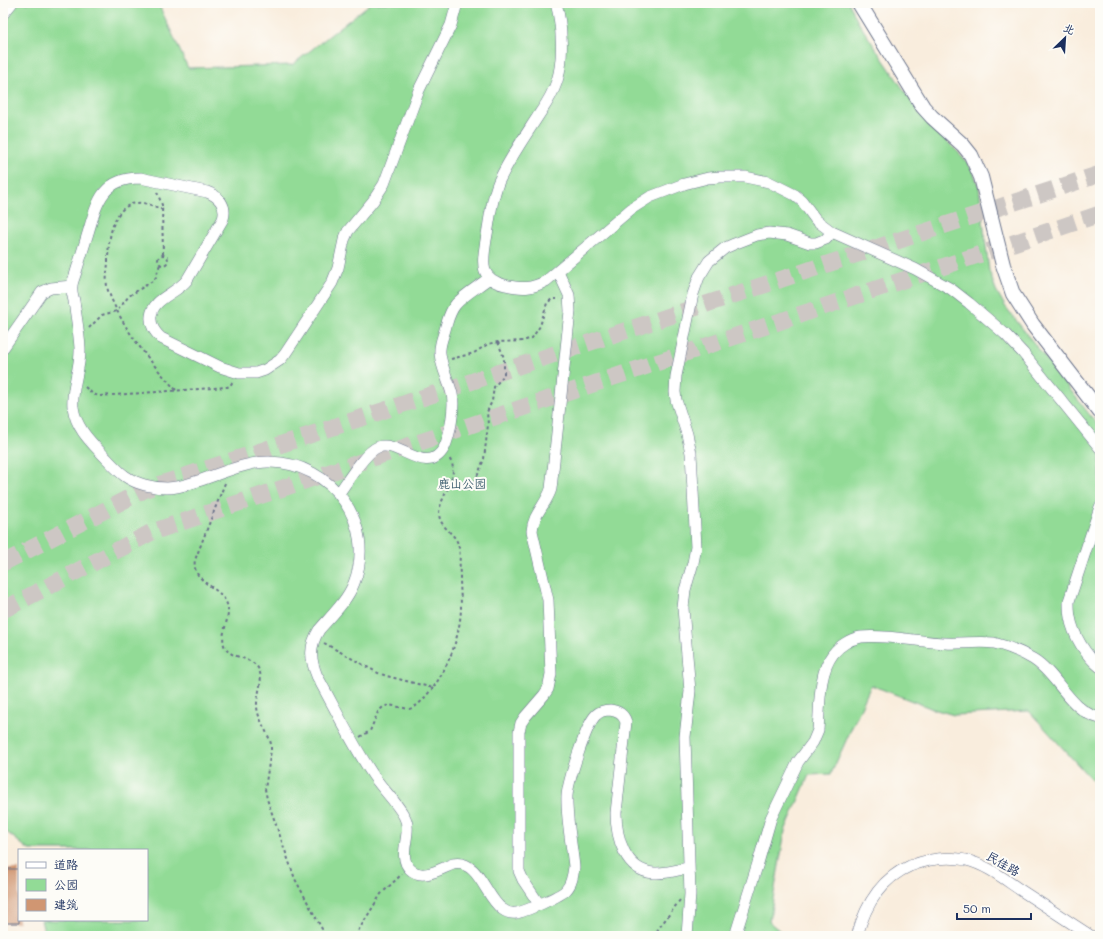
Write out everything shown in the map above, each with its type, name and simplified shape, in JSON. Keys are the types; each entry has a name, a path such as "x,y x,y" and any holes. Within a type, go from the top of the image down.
{"street":[{"path":"3,14 12,3"},
{"path":"457,3 449,28 419,90 390,172 379,193 348,231 341,250 336,275 328,290 280,360 265,370 248,374 235,372 220,367 161,338 155,332 150,320 154,307 159,301 183,286 187,280 223,219 224,210 221,201 213,194 140,178 125,179 111,186 96,205 72,286 80,355 73,394 73,408 80,429 90,441 125,476 148,486 167,488 182,486 260,462 270,462 292,465 314,474 324,480 339,493 355,524 359,546 358,565 354,583 349,592 314,637 311,658 314,667 373,776 405,816 408,826 405,859 409,868 419,874 424,874 453,864 462,864 471,868 499,907 508,913 517,913 567,890 572,879 574,867 567,803 568,789 589,726 595,716 604,711 610,710 621,714 626,722 616,813 617,827 625,855 637,867 648,872 660,873 688,868"},
{"path":"556,3 561,24 557,80 550,98 499,181 492,204 483,259 485,273 489,278 503,285 529,288 546,281 640,203 650,197 696,180 720,177 745,177 756,179 778,186 795,195 802,201 816,220 832,232 915,269 951,289 969,303 1005,334 1023,353 1100,448"},
{"path":"859,3 923,106 932,117 963,145 971,155 981,177 1003,265 1013,294 1033,325 1100,412"},
{"path":"687,936 690,886 688,868 685,737 690,691 683,603 696,546 692,453 676,400 676,376 693,294 699,276 709,261 725,248 757,235 769,233 787,235 816,243 826,239 832,232"},
{"path":"538,904 523,880 519,867 519,732 521,723 544,696 550,681 549,611 532,531 534,520 547,499 550,489 570,311 566,287 558,271"},
{"path":"339,493 368,454 379,446 391,446 423,459 431,459 438,455 441,451 447,440 453,402 440,353 440,346 451,311 460,301 489,278"},
{"path":"3,348 42,292 51,288 72,286"},
{"path":"1100,507 1069,601 1069,616 1074,632 1100,667"},
{"path":"735,936 771,818 798,762 816,737 824,672 832,654 849,641 872,636 946,643 994,643 1008,647 1034,660 1047,670 1078,707 1086,713 1100,718"},
{"name":"民佳路","path":"856,936 868,904 882,884 900,870 922,861 945,857 966,860 989,869 1090,936"}],"path":[{"path":"151,180 161,201 163,210 163,255"},
{"path":"163,210 142,203 132,204 121,212 113,224 108,245 107,288 116,311 152,365 176,390"},
{"path":"160,264 165,264 168,260 166,256 163,255"},
{"path":"78,334 91,327 102,315 116,311 129,296 155,278 160,264 158,262 158,258 163,255"},
{"path":"442,361 469,355 488,344 523,341 532,338 540,326 547,303 552,299 569,298"},
{"path":"450,484 468,489 473,487 482,465 488,425 487,412 492,401 494,387 505,373 504,355 498,342"},
{"path":"76,380 93,394 98,396 230,386 235,372"},
{"path":"353,741 370,731 378,712 383,707 389,705 409,709 426,696 442,673 450,656 460,614 458,544 443,526 440,516 440,507 450,484 453,471 453,464 449,457 441,451"},
{"path":"229,471 194,560 194,565 197,574 201,579 227,602 228,612 223,640 226,650 253,663 259,669 261,674 257,708 271,744 265,789 267,799 295,879 322,929 322,936"},
{"path":"314,637 378,673 433,688"},
{"path":"355,936 381,894 409,868"},
{"path":"653,936 690,886"}],"green space":[{"name":"鹿山公园","path":"3,3 158,3 188,68 292,65 371,3 849,3 858,22 920,114 962,156 973,171 979,187 989,271 996,290 1005,306 1100,428 1100,789 1029,711 954,715 933,709 871,685 831,774 809,775 785,831 769,922 786,936 45,936 41,921 148,921 148,849 28,849 3,829"}],"building":[{"path":"3,869 18,869 19,923 3,923"}],"tunnel":[{"path":"3,563 146,489 1100,174"},
{"path":"3,610 152,532 1100,214"}]}
